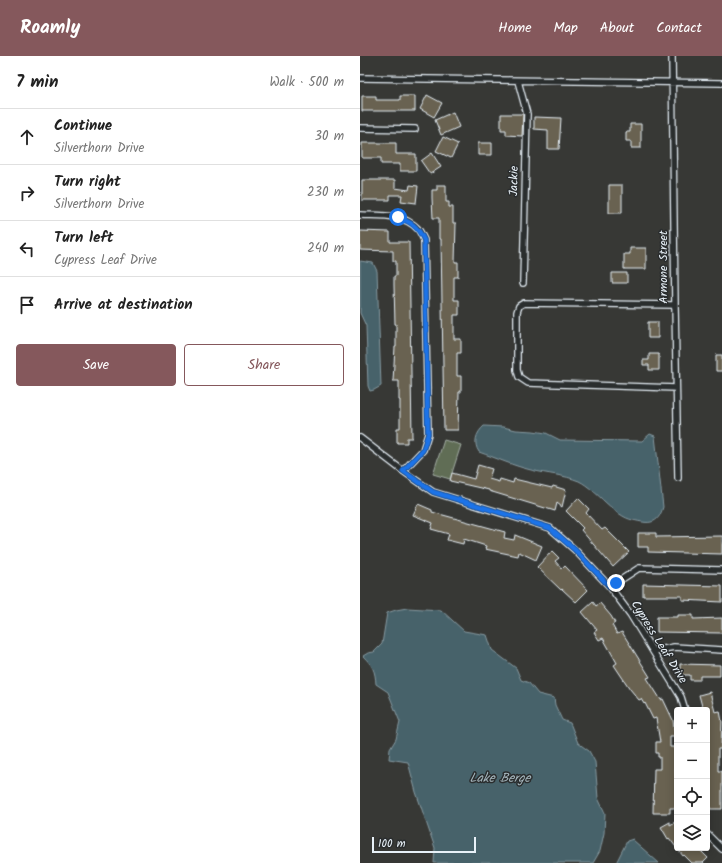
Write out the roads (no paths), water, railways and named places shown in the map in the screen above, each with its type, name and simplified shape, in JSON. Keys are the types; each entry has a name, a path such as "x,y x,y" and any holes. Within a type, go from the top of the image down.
{"street":[{"name":"Armone Street","path":"672,56 678,478"},
{"path":"360,78 722,83"},
{"name":"Jackie","path":"518,81 527,114 523,284"},
{"path":"360,128 415,129"},
{"path":"360,215 398,217 410,222 418,229 424,240 428,434 423,450 403,471"},
{"path":"675,305 524,303 519,306 517,312 517,370 520,377 528,383 676,388"},
{"name":"Cypress Leaf Drive","path":"360,438 433,492 550,528 575,550 610,587 654,651 682,698 684,707"},
{"path":"610,587 639,568 722,570"},
{"path":"654,651 674,647 722,650"},
{"path":"710,837 722,849"}],"water":[{"path":"360,261 373,263 377,271 381,386 370,391 368,386 366,326 360,313"},
{"path":"484,426 546,433 560,440 642,441 650,434 655,436 663,507 661,513 656,520 652,522 626,518 579,481 525,468 479,452 476,445 476,438"},
{"name":"Lake Berge","path":"407,608 441,610 464,631 487,635 492,650 516,668 521,680 529,683 538,694 554,698 555,705 562,720 570,723 578,743 589,751 595,762 598,798 605,813 604,833 600,851 593,863 434,863 435,848 416,792 408,762 389,759 390,749 396,739 400,722 388,692 376,684 373,668 363,656 374,652 382,644 387,613"},
{"path":"633,839 659,863 616,863 627,841"}]}
